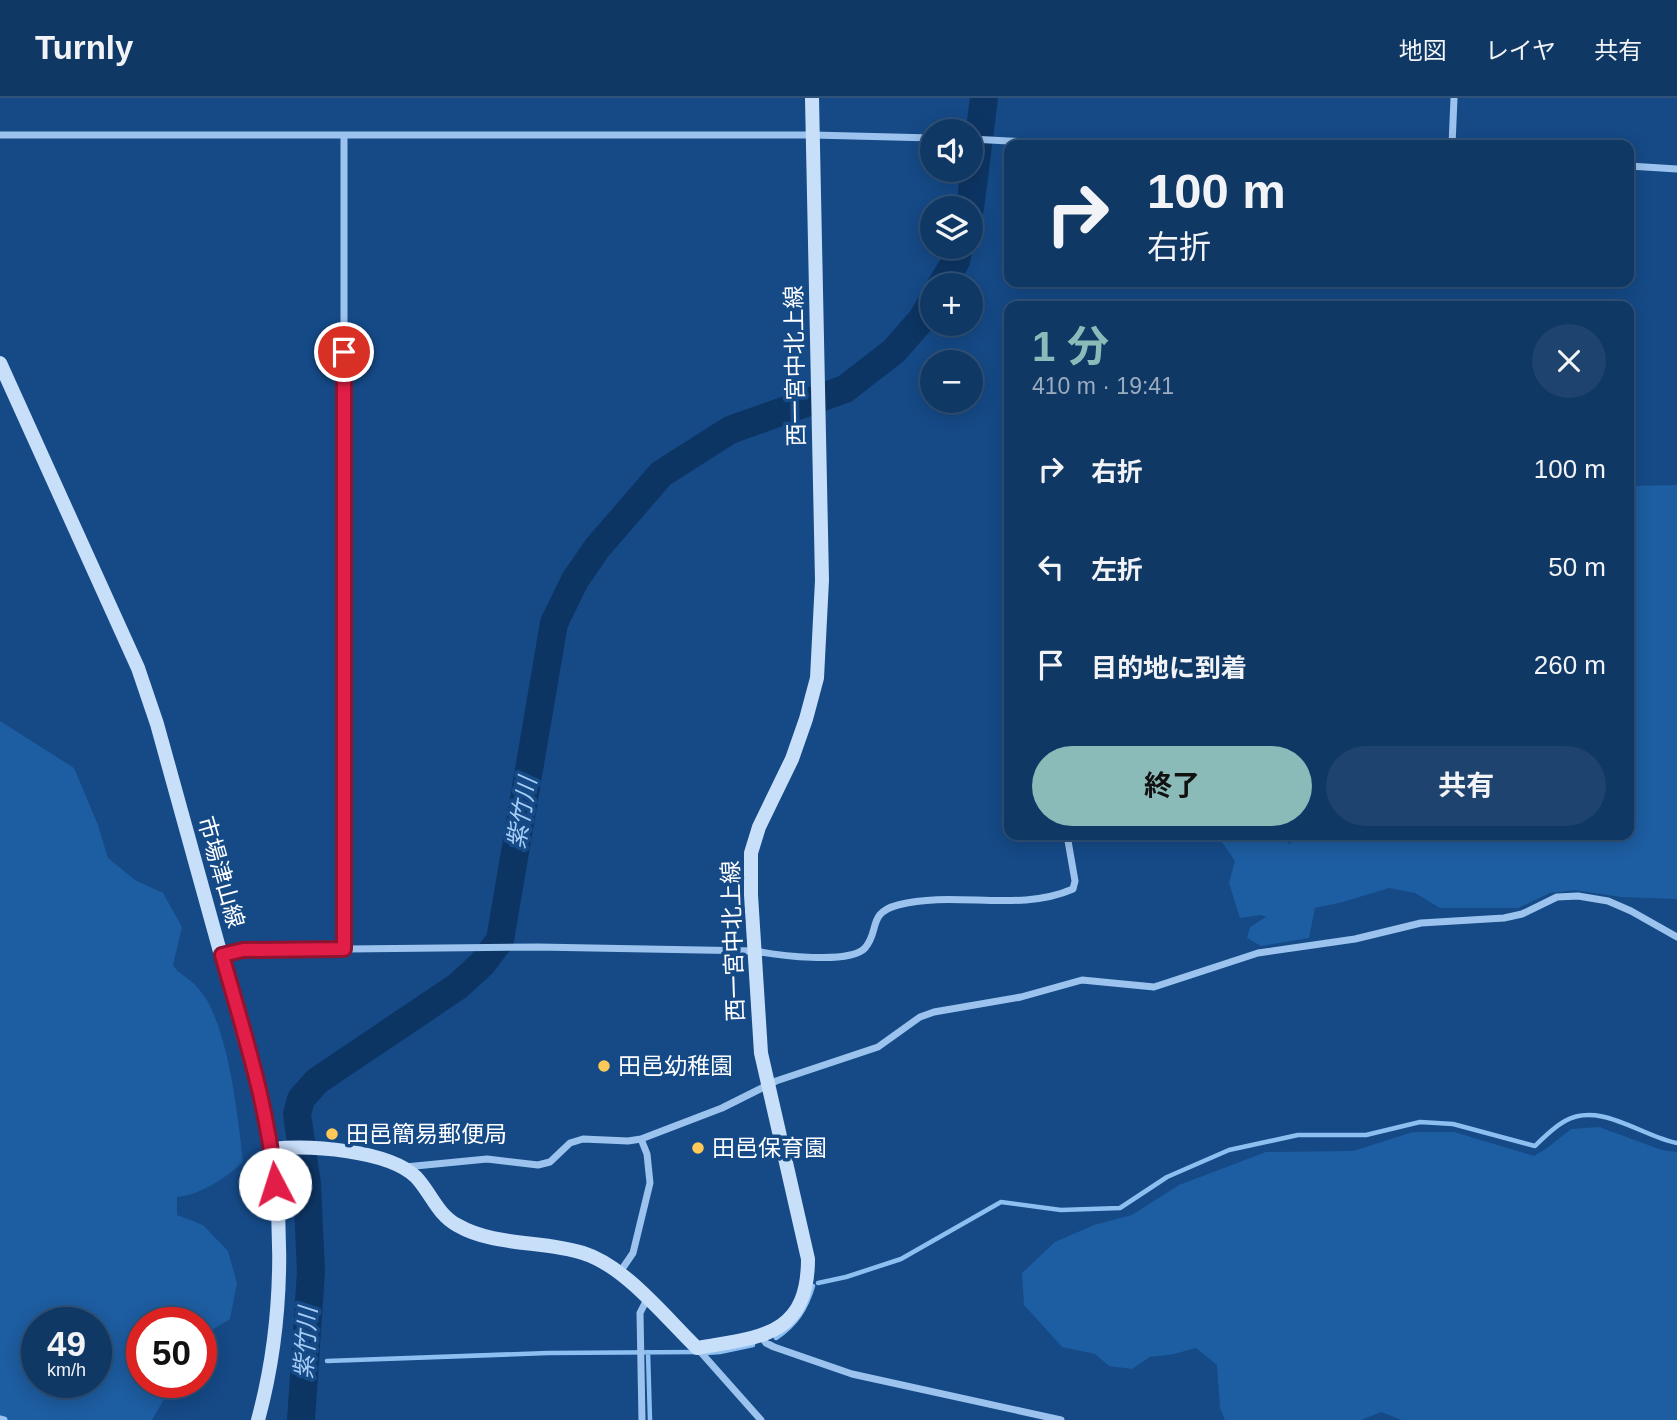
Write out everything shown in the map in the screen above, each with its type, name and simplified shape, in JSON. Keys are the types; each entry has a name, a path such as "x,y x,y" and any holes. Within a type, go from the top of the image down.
{"main road":[{"name":"西一宮中北上線","path":"696,1348 761,1336 786,1323 798,1308 808,1277 808,1259 761,1053 751,853 759,827 792,759 817,678 822,580 812,98"},
{"name":"市場津山線","path":"0,363 138,668 157,724 253,1068 272,1149 277,1221 277,1318 268,1378 258,1420"},
{"path":"272,1149 320,1148 384,1159 404,1167 418,1179 439,1212 458,1226 484,1236 580,1252 600,1259 620,1272 696,1348"}],"street":[{"path":"1452,140 1454,98"},
{"path":"0,135 813,135 920,138"},
{"path":"344,135 344,949"},
{"path":"983,140 1004,142"},
{"path":"1634,166 1677,169"},
{"path":"222,955 243,950 504,947 850,955 863,950 867,945 876,918 885,909 900,904 960,899 1039,899 1073,888 1068,840"},
{"path":"404,1167 487,1159 538,1165 550,1162 570,1143 583,1139 641,1139 722,1108 768,1085 878,1047 920,1017 934,1012 1021,997 1083,980 1154,987 1258,953 1355,939 1413,925 1504,918 1522,914 1557,897 1589,897 1608,901 1632,911 1677,937"},
{"path":"620,1272 633,1253 650,1183 647,1154 641,1139"},
{"path":"642,1420 640,1312 647,1299"},
{"path":"761,1336 766,1343 774,1347 834,1369 1061,1420"},
{"path":"696,1348 761,1420"}],"shaded area":[{"path":"1677,485 1677,899 1621,897 1575,890 1550,893 1518,908 1440,908 1415,893 1389,888 1315,908 1309,938 1261,946 1247,938 1250,927 1266,917 1261,915 1240,918 1229,883 1235,861 1220,840 1282,840 1290,844 1292,840 1634,840 1634,486"},
{"path":"0,721 74,768 98,825 108,858 135,880 163,893 182,927 173,965 200,990 209,1004 222,1040 232,1081 243,1162 212,1185 177,1197 177,1215 203,1225 228,1251 237,1283 230,1319 217,1327 217,1307 126,1307 126,1398 166,1398 152,1420 0,1420"},
{"path":"1599,1127 1662,1150 1677,1152 1677,1420 1402,1420 1381,1412 1361,1420 1225,1420 1220,1408 1217,1365 1196,1348 1150,1357 1132,1369 1109,1366 1095,1354 1062,1347 1024,1305 1022,1273 1055,1242 1094,1225 1132,1215 1179,1185 1266,1152 1353,1151 1413,1132 1454,1132 1534,1156 1571,1129"}],"waterway":[{"name":"紫竹川","path":"972,196 984,98"},
{"name":"紫竹川","path":"948,273 956,259"},
{"name":"紫竹川","path":"301,1420 311,1272 307,1184 297,1114 301,1099 317,1081 458,986 482,964 500,940 554,623 575,580 597,548 661,474 730,430 845,389 894,351 920,321"},
{"path":"818,1283 901,1259 1001,1202 1061,1210 1120,1208 1167,1177 1229,1150 1298,1135 1366,1135 1420,1122 1453,1124 1535,1146 1565,1121 1592,1115 1621,1122 1677,1143"},
{"path":"776,1338 799,1316 813,1286"},
{"path":"706,1353 753,1345"},
{"path":"648,1352 650,1420"},
{"path":"327,1361 548,1353 697,1352"}],"place":[{"name":"田邑幼稚園","path":"604,1066"},
{"name":"田邑簡易郵便局","path":"332,1134"},
{"name":"田邑保育園","path":"698,1148"}],"route":[{"path":"275,1184 265,1114 222,955 243,950 344,949 344,352"}]}
